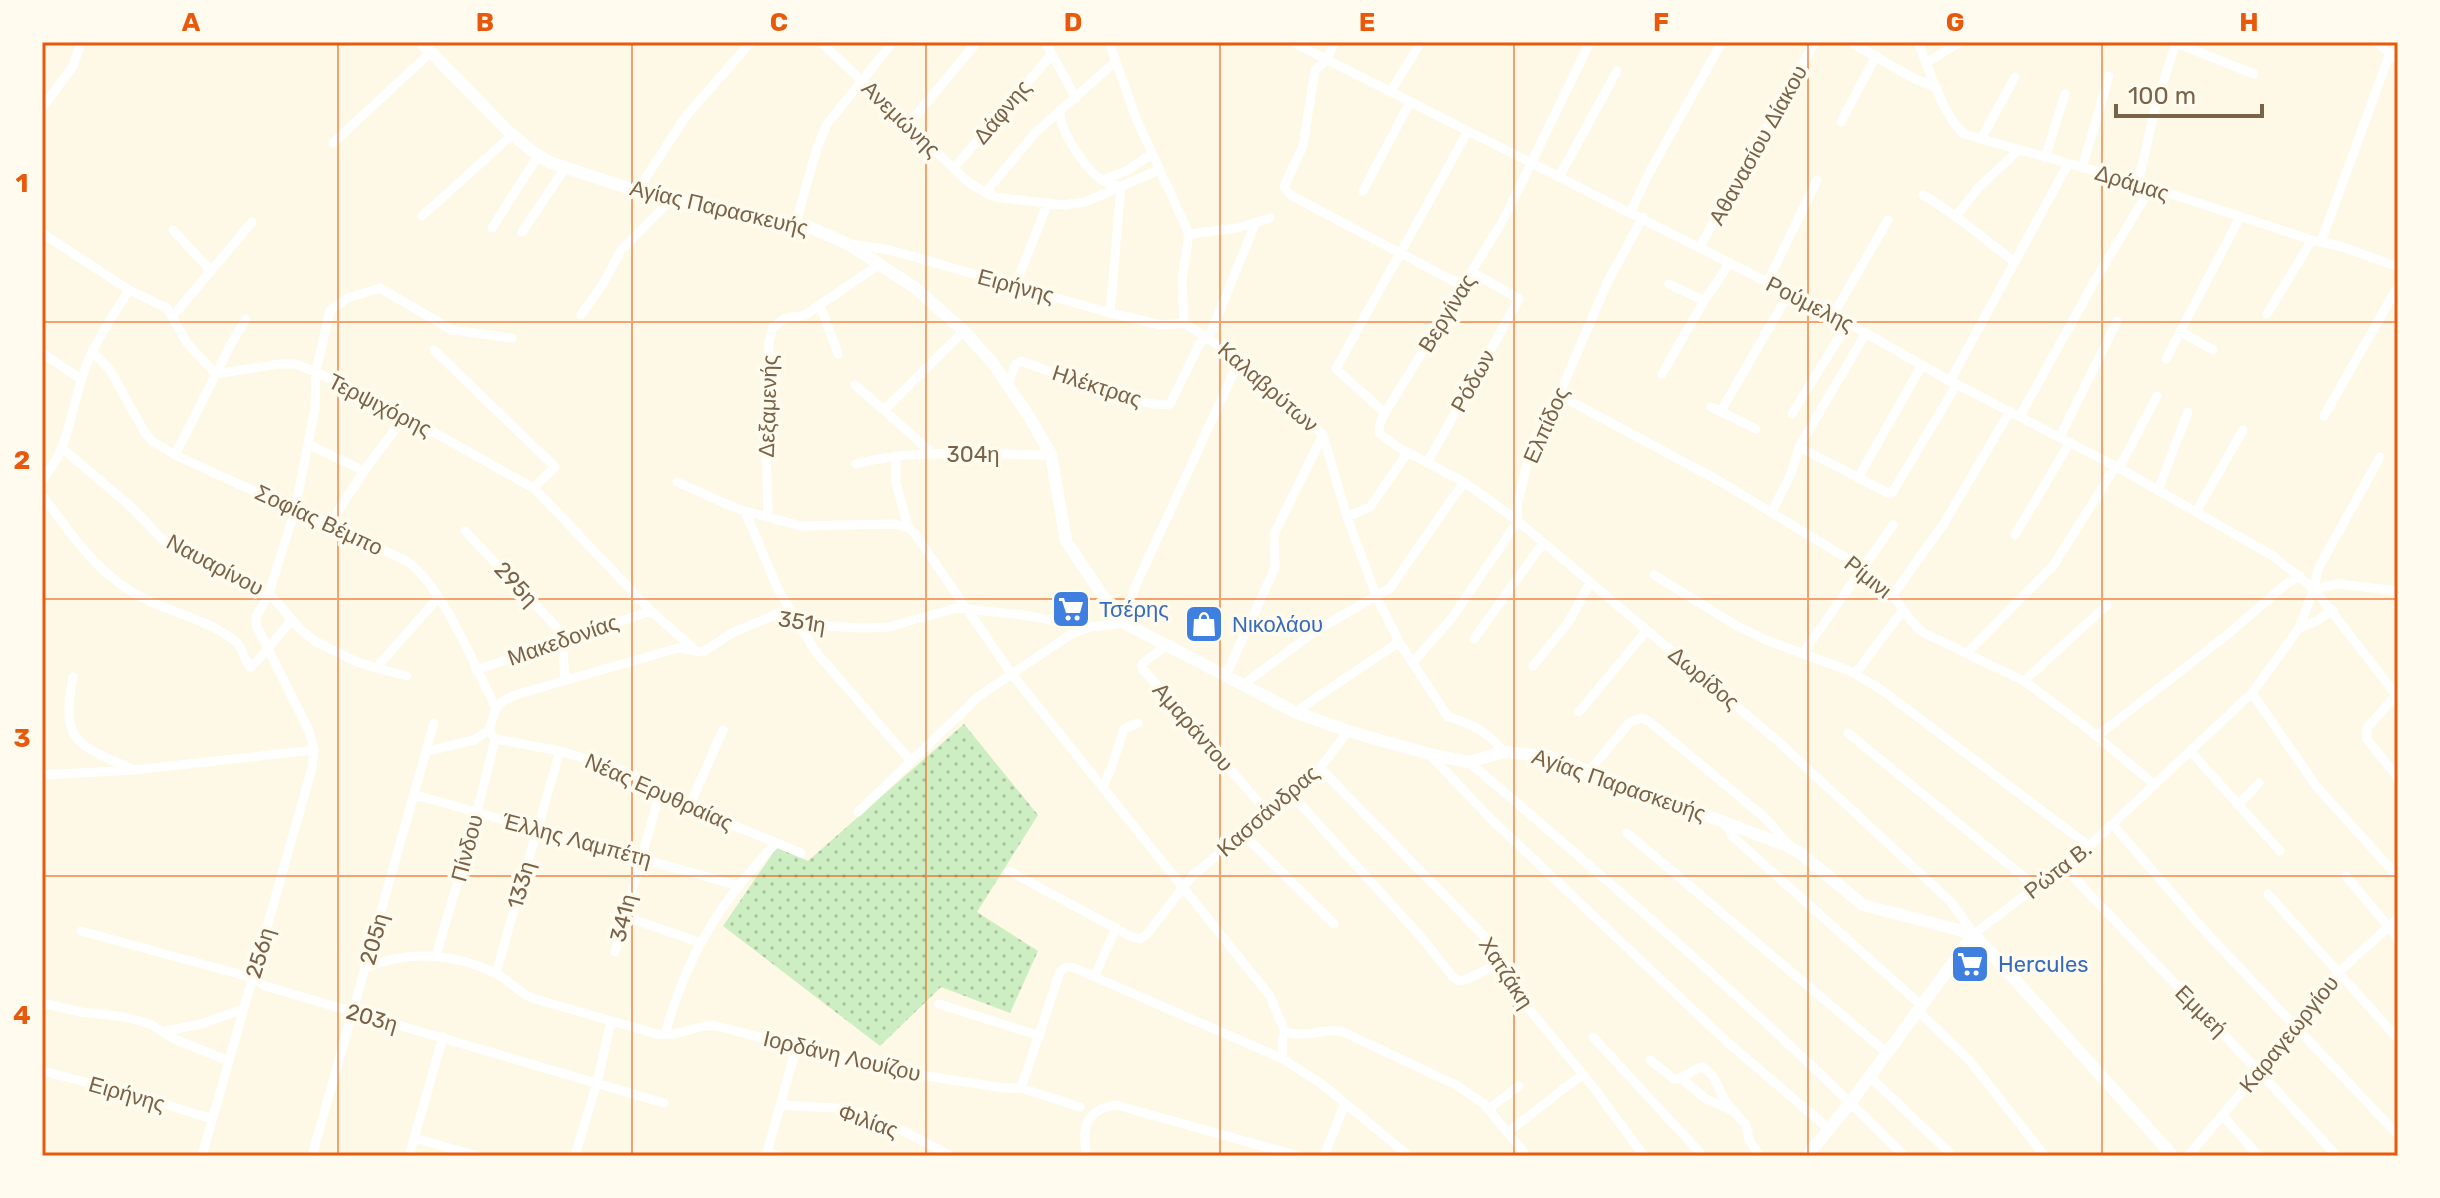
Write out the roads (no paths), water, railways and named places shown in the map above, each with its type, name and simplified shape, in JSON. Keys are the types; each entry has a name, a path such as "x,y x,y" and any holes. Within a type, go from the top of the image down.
{"street":[{"path":"42,108 76,61 81,42"},
{"name":"Αγίας Παρασκευής","path":"421,42 538,156 637,191 796,222 848,244 924,294 964,331 1008,383 1051,455 1066,541 1124,623 1295,712 1348,731 1469,762 1504,752 1548,756 1725,821 1793,850 1863,905 1974,934"},
{"path":"637,191 686,116 751,42"},
{"name":"Ανεμώνης","path":"821,42 907,126 969,183 985,193"},
{"path":"796,222 827,124 893,42"},
{"path":"907,126 977,42"},
{"path":"1045,42 1076,98"},
{"path":"1109,42 1152,154 1189,234 1182,280 1184,323"},
{"name":"Ρούμελης","path":"1292,42 1833,315 1953,382 2117,467 2273,556 2300,576 2333,610 2397,696"},
{"path":"1335,42 1326,60 1315,70 1303,146 1284,187 1292,196 1461,285"},
{"path":"1391,91 1421,42"},
{"name":"Βεργίνας","path":"1385,413 1505,217 1588,42"},
{"path":"1631,211 1722,42"},
{"name":"Αθανασίου Δίακου","path":"1699,248 1815,42"},
{"path":"1850,42 1937,88"},
{"name":"Δράμας","path":"1918,42 1937,88 1964,134 2138,183 2398,267"},
{"path":"1926,63 1960,42"},
{"path":"2267,314 2316,241 2394,56 2377,42"},
{"path":"2138,183 2155,109 2176,43 2254,74"},
{"path":"333,143 431,52"},
{"name":"Δάφνης","path":"954,168 1051,55"},
{"path":"1841,122 1876,56"},
{"path":"1115,62 1036,132 985,193 995,197 1075,204 1159,170"},
{"path":"1560,175 1617,71"},
{"path":"2082,168 2109,76"},
{"path":"1981,139 2015,77"},
{"path":"2045,158 2065,94"},
{"path":"1363,191 1410,102"},
{"path":"1060,111 1061,125 1070,141 1102,180 1121,187"},
{"path":"1347,517 1370,507 1408,452 1381,436 1379,429 1385,413 1336,369 1376,291 1411,238 1467,132"},
{"path":"422,216 513,134"},
{"path":"1957,215 1979,187 2019,150"},
{"path":"1102,180 1126,171 1152,154"},
{"path":"492,228 538,156"},
{"path":"1799,447 1888,493 1896,490 2068,164"},
{"path":"522,232 565,168"},
{"path":"1768,281 1817,180"},
{"path":"1110,313 1121,187"},
{"path":"2020,416 2151,187"},
{"path":"1923,195 1957,215 2015,262"},
{"path":"581,315 603,284 621,250 673,198"},
{"path":"1015,286 1048,203"},
{"name":"Ελπίδος","path":"1413,662 1452,618 1518,521 1517,506 1531,448 1559,395 1607,283 1643,217"},
{"path":"2166,359 2240,217"},
{"path":"1189,234 1255,224 1270,218"},
{"path":"1833,315 1888,220"},
{"path":"173,316 252,222"},
{"path":"1209,337 1255,224"},
{"path":"173,230 211,271"},
{"path":"42,233 129,290 158,302 173,316 181,336 216,374"},
{"name":"Ειρήνης","path":"848,244 890,250 1110,313 1162,325 1184,323"},
{"name":"Δεξαμενής","path":"768,516 766,433 770,334 778,323 805,315 880,264"},
{"path":"1662,374 1729,264"},
{"name":"Ρόδων","path":"1427,463 1519,299 1472,272"},
{"path":"1669,284 1704,301"},
{"path":"2324,416 2398,286"},
{"path":"42,775 134,770 314,750 299,707 266,648 256,625 256,617 269,593 295,510 315,408 316,372 330,310 337,303 376,287 457,332 512,338"},
{"path":"42,480 63,449 81,379 92,351 129,290"},
{"path":"1756,429 1716,409 1789,293"},
{"path":"820,305 838,354"},
{"path":"175,455 246,319"},
{"path":"2060,437 2117,321"},
{"name":"Καλαβρύτων","path":"1184,323 1240,359 1323,435 1347,517 1376,595 1399,642 1448,717 1474,725 1492,737 1504,752"},
{"path":"1792,414 1848,323"},
{"path":"884,410 964,331"},
{"path":"2181,332 2213,350"},
{"path":"1771,513 1795,464 1799,447 1866,333"},
{"name":"Ηλέκτρας","path":"1008,383 1016,364 1021,361 1125,397 1170,404 1200,343 1209,337"},
{"path":"434,350 555,467 534,488"},
{"name":"Σοφίας Βέμπο","path":"92,351 110,370 152,441 175,455 411,563 438,598 496,708"},
{"path":"42,353 81,379"},
{"path":"1124,623 1141,574 1240,359"},
{"name":"Τερψιχόρης","path":"216,374 286,363 316,372 405,416 534,488 651,611 694,649"},
{"path":"1858,478 1922,365"},
{"path":"855,385 933,454"},
{"name":"Ρίμινι","path":"1559,395 1723,483 1863,568 1892,596 1909,622 1922,632 2024,681 2155,785"},
{"path":"1967,653 2053,566 2117,467 2157,396"},
{"path":"1892,596 1943,525 2010,411"},
{"path":"2158,490 2188,412"},
{"path":"329,525 405,416"},
{"path":"2196,512 2243,430"},
{"path":"1226,675 1275,568 1274,534 1323,435"},
{"path":"2015,535 2070,442"},
{"path":"308,444 364,471"},
{"name":"Ναυαρίνου","path":"63,449 128,504 167,544 269,593 292,620 327,649 407,676"},
{"name":"Δωρίδος","path":"1408,452 1464,482 1518,521 1737,704 1951,902 1974,934"},
{"name":"304η","path":"856,464 933,454 1051,455"},
{"path":"896,457 896,483 908,527 923,544 1011,673 1270,996 1285,1032 1282,1040 1283,1059"},
{"name":"Ρώτα Β.","path":"1807,1156 1851,1102 1974,934 2089,846 2252,693 2299,628 2318,569 2380,457"},
{"path":"677,482 745,511 807,527 884,523 908,527"},
{"path":"1244,684 1317,630 1390,588 1464,482"},
{"path":"42,495 81,548 130,591 154,604 190,616 235,641 250,667 259,661 266,648 292,620"},
{"path":"745,511 794,619 830,671 910,760"},
{"path":"1803,653 1893,525"},
{"name":"295η","path":"465,531 564,639"},
{"path":"1474,639 1543,543"},
{"path":"1654,575 1737,626 1855,674 1882,690 2089,846"},
{"path":"2097,736 2300,576"},
{"path":"1533,666 1568,623 1590,583"},
{"path":"2314,589 2338,584 2398,591"},
{"path":"376,668 438,598"},
{"path":"2024,681 2107,605"},
{"name":"351η","path":"496,708 508,698 565,679 678,648 703,652 732,633 777,614 823,626 888,627 965,609 1091,627 1124,623"},
{"path":"1855,674 1903,610"},
{"path":"2299,628 2333,610"},
{"name":"Μακεδονίας","path":"476,670 651,611"},
{"path":"858,812 979,696 1073,633 1091,627"},
{"path":"1579,712 1647,630"},
{"path":"564,639 565,679"},
{"path":"1295,712 1399,642"},
{"name":"Αμαράντου","path":"1168,644 1142,664 1144,672 1269,814"},
{"path":"73,677 67,713 76,740 89,750 134,770"},
{"path":"2252,693 2316,786 2398,877"},
{"path":"2397,696 2367,728 2366,734 2398,778"},
{"path":"428,751 492,734 496,708"},
{"path":"1589,771 1630,722 1642,718 1764,817 1793,850"},
{"name":"205η","path":"312,1156 434,723"},
{"path":"1103,786 1124,729 1138,723"},
{"path":"689,807 723,730"},
{"name":"Κασσάνδρας","path":"1116,928 1140,939 1147,934 1192,876 1292,795 1305,778 1320,768 1348,731"},
{"path":"1848,733 2036,887"},
{"name":"Νέας Ερυθραίας","path":"492,734 560,751 631,774 689,807 801,853"},
{"name":"Πίνδου","path":"436,956 477,812 492,734"},
{"name":"256η","path":"202,1156 302,811 314,750"},
{"name":"133η","path":"496,973 560,751"},
{"path":"2191,752 2280,851"},
{"path":"1429,754 1491,819 1725,1040 1829,1129"},
{"path":"1469,762 1607,879 1851,1102 1904,1156"},
{"name":"Χατζάκη","path":"1320,768 1485,937 1516,993 1583,1074 1644,1156"},
{"path":"2238,805 2259,783"},
{"name":"341η","path":"615,952 639,857 660,792"},
{"name":"Έλλης Λαμπέτη","path":"415,795 739,886"},
{"path":"1292,795 1421,937 1453,977 1459,981 1465,980 1500,963"},
{"path":"1725,821 1732,836 1919,1007 1969,1060 2045,1156"},
{"path":"2113,825 2203,929 2398,1135"},
{"path":"1627,833 1886,1052"},
{"path":"1243,834 1334,924"},
{"path":"366,968 390,960 436,956 496,973 520,993 532,998 665,1035 676,996 699,942 748,872 776,843"},
{"name":"Εμμεή","path":"2064,867 2337,1156"},
{"path":"1009,871 1116,928 1095,975"},
{"path":"2346,876 2398,938"},
{"path":"2268,894 2398,1039"},
{"path":"623,916 699,942"},
{"name":"Καραγεωργίου","path":"2188,1156 2338,973 2398,918"},
{"name":"203η","path":"81,931 253,978 265,986 353,1013 664,1103"},
{"path":"1974,934 2173,1156"},
{"path":"1021,1088 1060,972 1072,967 1283,1059 1345,1103 1409,1156"},
{"path":"42,1003 150,1024 174,1039 229,1061"},
{"path":"939,1004 1040,1036"},
{"path":"162,1032 209,1022 243,1009"},
{"path":"575,1156 597,1083 611,1021"},
{"name":"Ιορδάνη Λουίζου","path":"665,1035 710,1025 888,1070 1021,1088 1080,1107"},
{"path":"1285,1032 1306,1036 1330,1030 1341,1031 1456,1085 1490,1108 1527,1156"},
{"path":"409,1156 443,1037"},
{"path":"1593,1037 1703,1156"},
{"path":"778,1156 766,1154 797,1045"},
{"path":"1650,1060 1668,1076 1682,1079 1706,1099 1733,1111"},
{"path":"1682,1079 1695,1068 1703,1067 1713,1076 1733,1111 1746,1125 1749,1140 1760,1156"},
{"name":"Ειρήνης","path":"42,1071 129,1093 212,1119"},
{"path":"1508,1132 1583,1074"},
{"path":"1869,1076 1953,1156"},
{"path":"1490,1108 1519,1086"},
{"path":"1324,1156 1345,1103"},
{"name":"Φιλίας","path":"780,1104 803,1109 848,1110 915,1137 951,1156"},
{"path":"1087,1156 1083,1137 1088,1122 1096,1112 1116,1105 1298,1156"},
{"path":"2222,1115 2259,1156"},
{"path":"414,1138 478,1156"}],"place":[{"name":"Τσέρης","path":"1071,609"},
{"name":"Νικολάου","path":"1204,624"},
{"name":"Hercules","path":"1970,964"}]}
